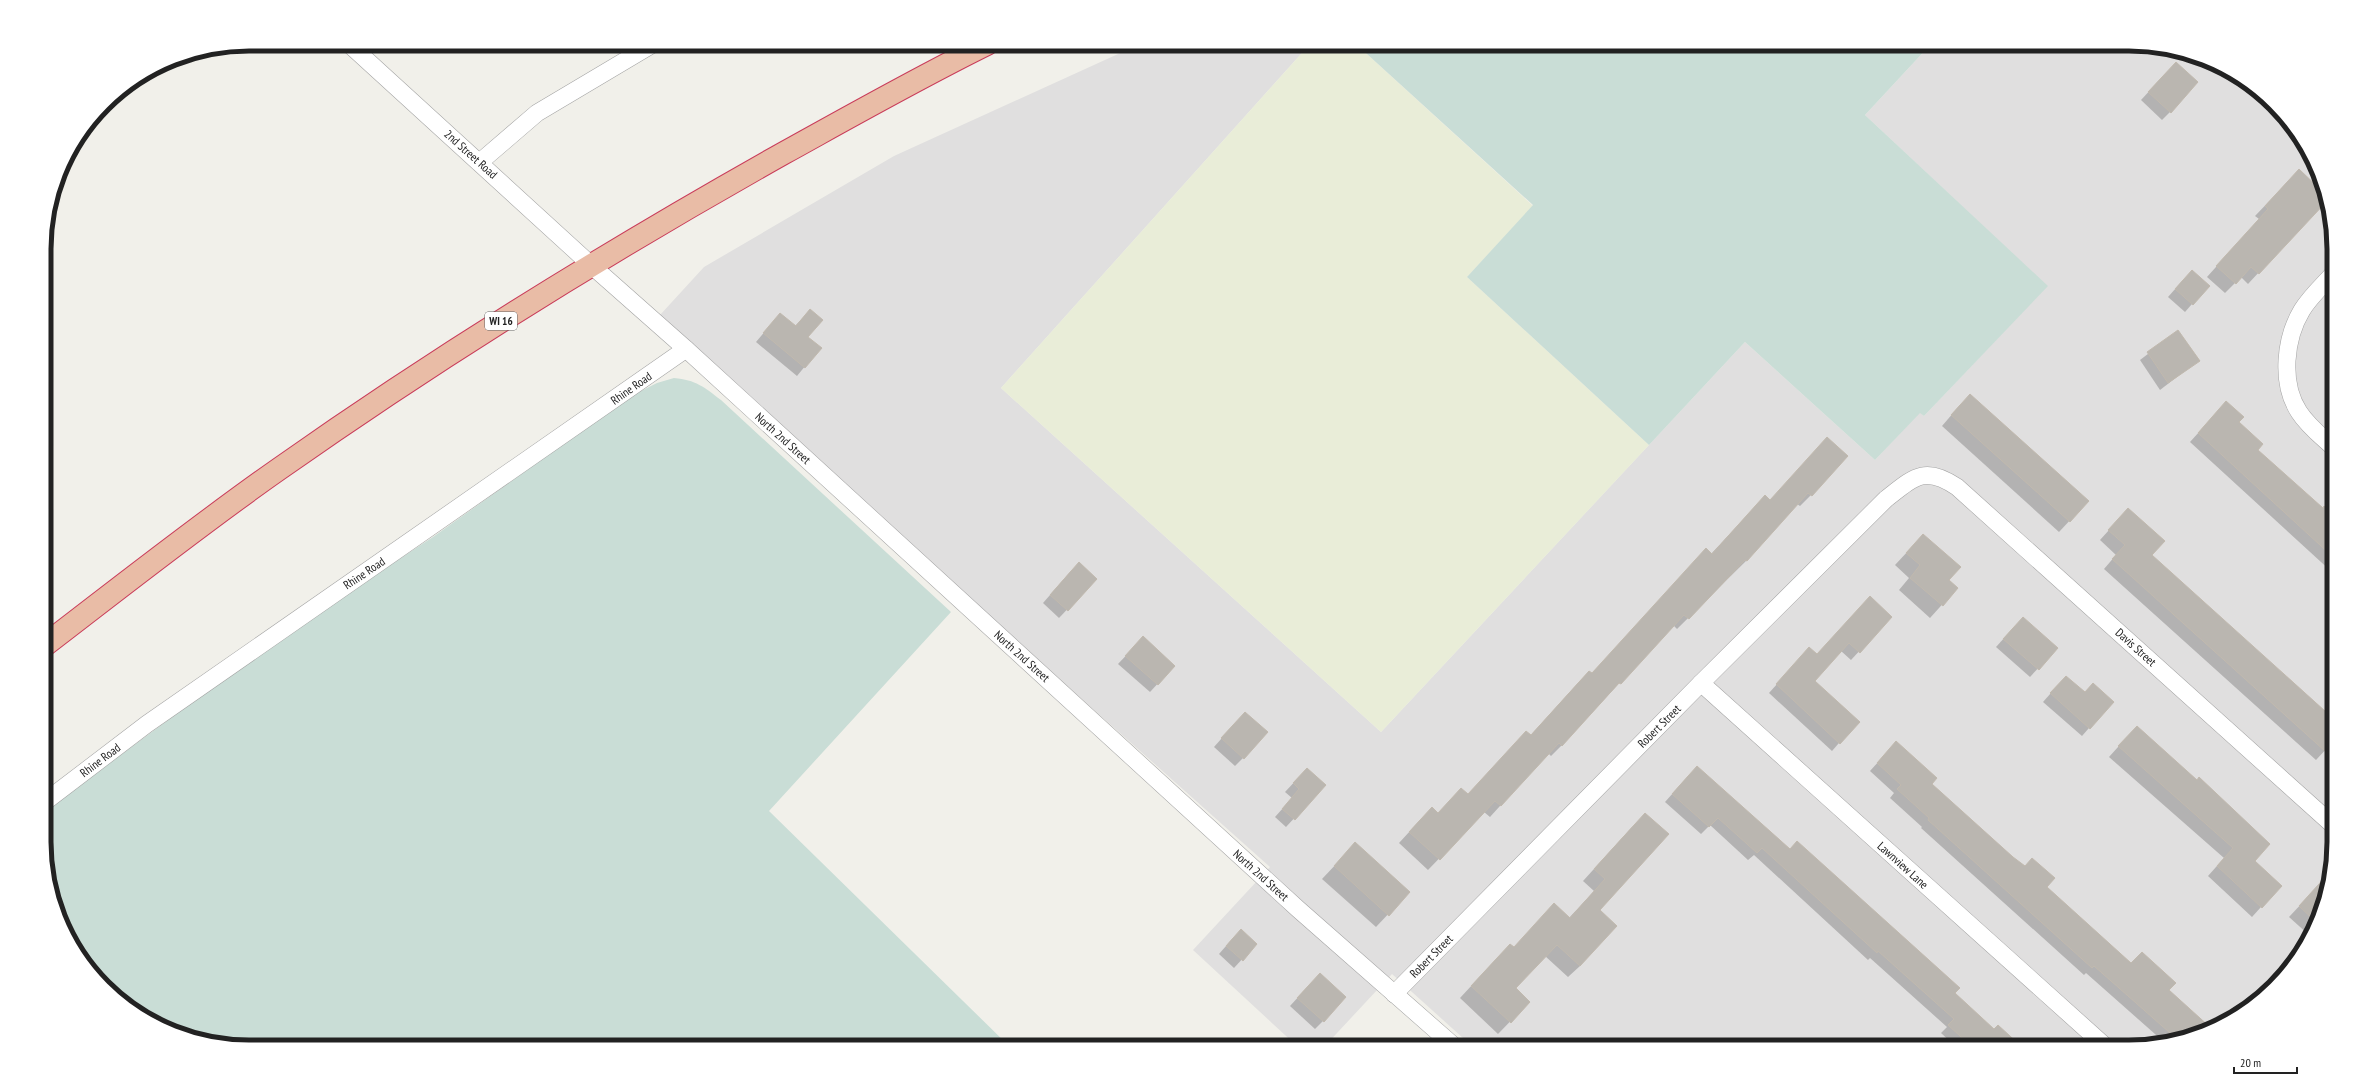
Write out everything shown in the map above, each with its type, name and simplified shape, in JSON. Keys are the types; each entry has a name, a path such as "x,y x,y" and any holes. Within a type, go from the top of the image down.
{"highway":[{"name":"WI 16","path":"51,640 161,556 279,469 430,366 591,265 768,162 924,76 973,51"}],"street":[{"name":"2nd Street Road","path":"357,51 591,265"},
{"path":"480,162 537,113 641,51"},
{"name":"North 2nd Street","path":"591,265 686,349 1281,893 1447,1040"},
{"path":"2327,281 2302,310 2291,333 2287,353 2290,388 2293,401 2312,428 2327,442"},
{"name":"Rhine Road","path":"51,797 166,710 686,349"},
{"name":"Robert Street","path":"1394,994 1701,683 1886,499 1903,486 1924,475 1934,474"},
{"name":"Davis Street","path":"1934,474 1957,487 2327,820"},
{"name":"Lawnview Lane","path":"1701,683 2098,1040"}],"shaded area":[{"path":"1125,51 1304,51 1001,388 1381,732 1745,342 1875,460 1920,412 1924,416 2047,286 1865,115 1924,51 2142,51 2193,61 2217,71 2239,84 2260,100 2278,118 2294,139 2307,161 2317,185 2327,236 2327,855 2317,906 2307,930 2294,952 2278,973 2260,991 2239,1007 2217,1020 2193,1030 2142,1040 1465,1040 1392,974 1331,1040 1290,1040 1193,950 1270,867 971,600 660,315 704,267 894,156"},
{"path":"1364,51 1924,51 1865,115 2048,286 1924,416 1920,413 1875,460 1745,342 1649,445 1467,277 1533,205"},
{"path":"674,378 682,379 694,382 710,391 951,612 769,811 1003,1040 236,1040 185,1030 161,1020 139,1007 118,991 100,973 84,952 71,930 61,906 51,855 51,806 286,633 433,537 631,396 657,383"}],"green space":[{"path":"1304,51 1364,51 1533,206 1467,277 1649,445 1381,732 1001,388"}],"building":[{"path":"2176,62 2198,82 2171,113 2148,92"},
{"path":"2299,169 2317,187 2322,206 2259,274 2251,267 2236,284 2216,266 2268,209 2265,206"},
{"path":"2192,270 2210,286 2193,305 2175,289"},
{"path":"810,309 823,320 808,337 822,348 805,368 763,333 780,313 796,326"},
{"path":"2178,330 2200,361 2168,383 2147,352"},
{"path":"1970,394 2089,501 2070,522 1951,415"},
{"path":"2226,401 2244,417 2239,422 2263,444 2258,450 2323,508 2324,506 2327,509 2327,551 2198,433"},
{"path":"1827,437 1848,456 1812,496 1808,493 1747,561 1745,560 1689,619 1684,615 1621,684 1619,683 1562,746 1559,743 1501,806 1495,801 1440,860 1409,832 1432,807 1438,813 1461,788 1468,794 1526,731 1531,735 1589,671 1592,673 1706,548 1712,554 1765,495 1770,500"},
{"path":"2128,508 2165,541 2152,555 2325,711 2327,709 2326,752 2112,559 2125,545 2108,530"},
{"path":"1923,534 1961,567 1949,580 1958,588 1943,606 1910,578 1920,565 1906,553"},
{"path":"1079,562 1097,579 1068,611 1050,595"},
{"path":"1870,596 1892,617 1860,653 1849,643 1815,681 1860,722 1840,744 1776,684 1809,647 1817,654"},
{"path":"2023,617 2058,648 2039,670 2003,639"},
{"path":"1143,636 1175,666 1158,685 1125,656"},
{"path":"2066,676 2085,692 2093,683 2114,702 2090,729 2050,693"},
{"path":"1245,712 1268,732 1244,759 1221,738"},
{"path":"2137,726 2197,780 2199,777 2270,844 2255,861 2282,886 2262,908 2217,866 2233,848 2118,746"},
{"path":"1896,741 1937,778 1932,784 2013,857 2025,866 2032,858 2055,878 2047,887 2131,963 2142,952 2176,983 2169,990 2207,1024 2193,1030 2172,1035 2094,966 2092,968 1928,820 1929,818 1897,789 1901,785 1877,763"},
{"path":"1697,766 1790,849 1797,841 1960,988 1955,993 1994,1029 1998,1025 2014,1040 1964,1040 1948,1025 1954,1019 1878,951 1877,953 1762,848 1757,853 1718,818 1709,827 1672,794"},
{"path":"1307,768 1326,785 1295,820 1282,809 1299,789 1293,783"},
{"path":"1645,813 1669,834 1600,910 1617,926 1580,966 1557,945 1516,988 1530,1002 1511,1023 1471,986 1510,944 1514,947 1554,903 1570,918 1605,879 1594,869"},
{"path":"1355,842 1410,892 1389,916 1334,866"},
{"path":"2323,879 2317,906 2312,918 2299,906"},
{"path":"1241,929 1257,944 1243,961 1226,946"},
{"path":"1320,973 1346,997 1324,1022 1297,998"}]}
